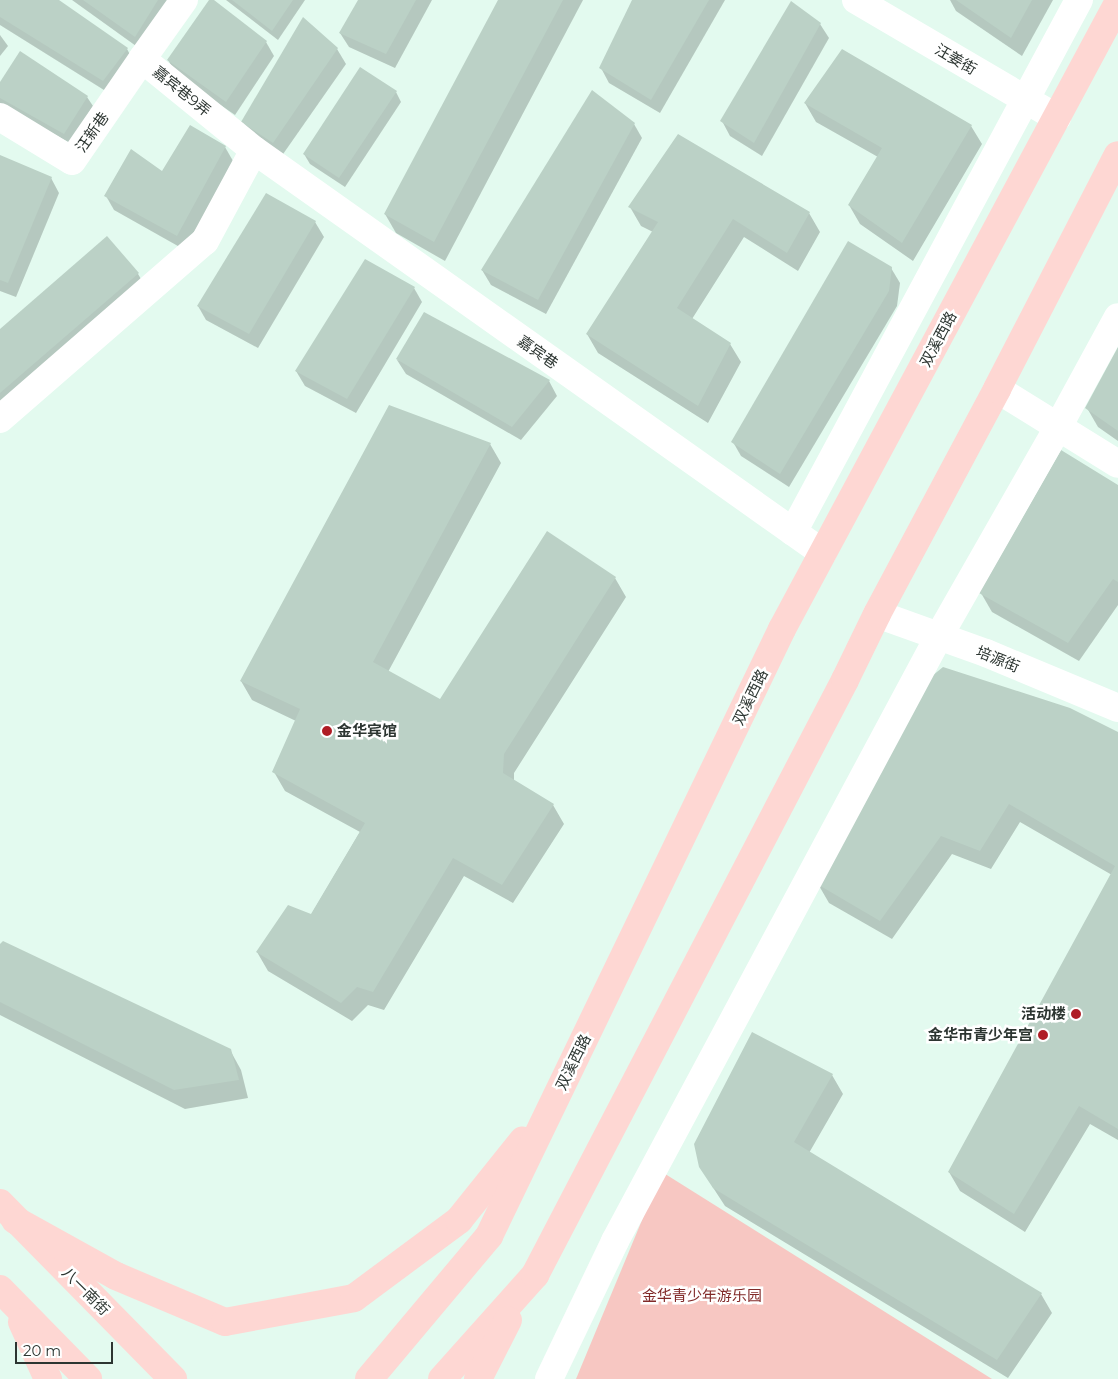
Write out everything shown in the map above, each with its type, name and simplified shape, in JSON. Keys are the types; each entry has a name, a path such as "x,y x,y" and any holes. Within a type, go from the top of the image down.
{"main road":[{"name":"双溪西路","path":"369,1379 489,1236 782,629 1118,3"},
{"path":"442,1379 535,1275 877,614 997,389 1118,155"},
{"path":"8,1211 116,1276 225,1322 354,1298 459,1220 554,1102"},
{"name":"八一南街","path":"8,1211 173,1379"},
{"path":"478,1379 527,1284"},
{"path":"7,1297 48,1379"},
{"path":"7,1297 88,1379"}],"street":[{"name":"嘉宾巷9弄","path":"184,0 142,59 254,150"},
{"name":"汪姜街","path":"856,0 1057,118"},
{"path":"793,532 1024,99 1079,0"},
{"name":"汪新巷","path":"0,117 72,160 142,59"},
{"path":"0,419 205,241 254,150"},
{"name":"嘉宾巷","path":"254,150 823,553"},
{"path":"548,1379 615,1241 939,636 1058,427 1118,317"},
{"path":"997,389 1118,464"},
{"name":"培源街","path":"877,614 939,636 1118,708"}],"green space":[{"name":"金华青少年游乐园","path":"662,1172 992,1379 576,1379"}],"building":[{"path":"0,0 59,0 128,48 103,81 0,17"},
{"path":"83,0 158,0 135,37"},
{"path":"209,0 214,0 267,41 226,102 167,60"},
{"path":"232,0 293,0 272,31"},
{"path":"358,0 416,0 386,54 339,33"},
{"path":"498,0 563,0 434,242 384,214"},
{"path":"632,0 709,0 651,100 599,68"},
{"path":"956,0 1032,0 1011,38"},
{"path":"791,1 821,23 754,143 720,121"},
{"path":"303,17 338,48 273,143 241,122"},
{"path":"842,49 972,125 902,243 848,205 882,148 804,103"},
{"path":"20,51 88,96 64,134 0,98 0,82"},
{"path":"360,67 397,91 339,178 303,154"},
{"path":"592,90 635,123 538,300 481,270"},
{"path":"190,125 226,146 177,236 104,196 131,149 162,171"},
{"path":"678,134 810,212 787,253 733,219 677,308 731,343 698,406 586,334 658,222 628,207"},
{"path":"0,155 52,177 8,283 0,280"},
{"path":"266,193 316,221 249,334 197,306"},
{"path":"107,236 139,273 0,393 0,329"},
{"path":"848,241 892,267 889,291 780,474 731,442"},
{"path":"365,259 415,287 347,399 295,371"},
{"path":"424,312 550,380 512,427 396,359"},
{"path":"1118,347 1118,431 1085,408"},
{"path":"389,405 491,443 373,662 440,699 547,531 616,577 504,754 503,773 554,804 502,885 453,858 373,992 357,987 341,1003 256,952 288,905 311,914 365,823 272,772 300,709 240,681"},
{"path":"1061,450 1118,485 1118,582 1113,579 1068,643 979,593"},
{"name":"活动楼","path":"943,667 1070,708 1118,732 1118,1129 1079,1106 1014,1214 948,1172 1115,866 1009,804 980,851 941,836 880,921 817,884 915,690"},
{"path":"3,941 231,1049 239,1080 174,1090 0,1002 0,944"},
{"path":"752,1032 833,1074 794,1142 1042,1293 997,1360 713,1188 699,1167 694,1144"}],"place":[{"name":"金华宾馆","path":"327,731"},
{"name":"活动楼","path":"1076,1014"},
{"name":"金华市青少年宫","path":"1043,1035"}]}
